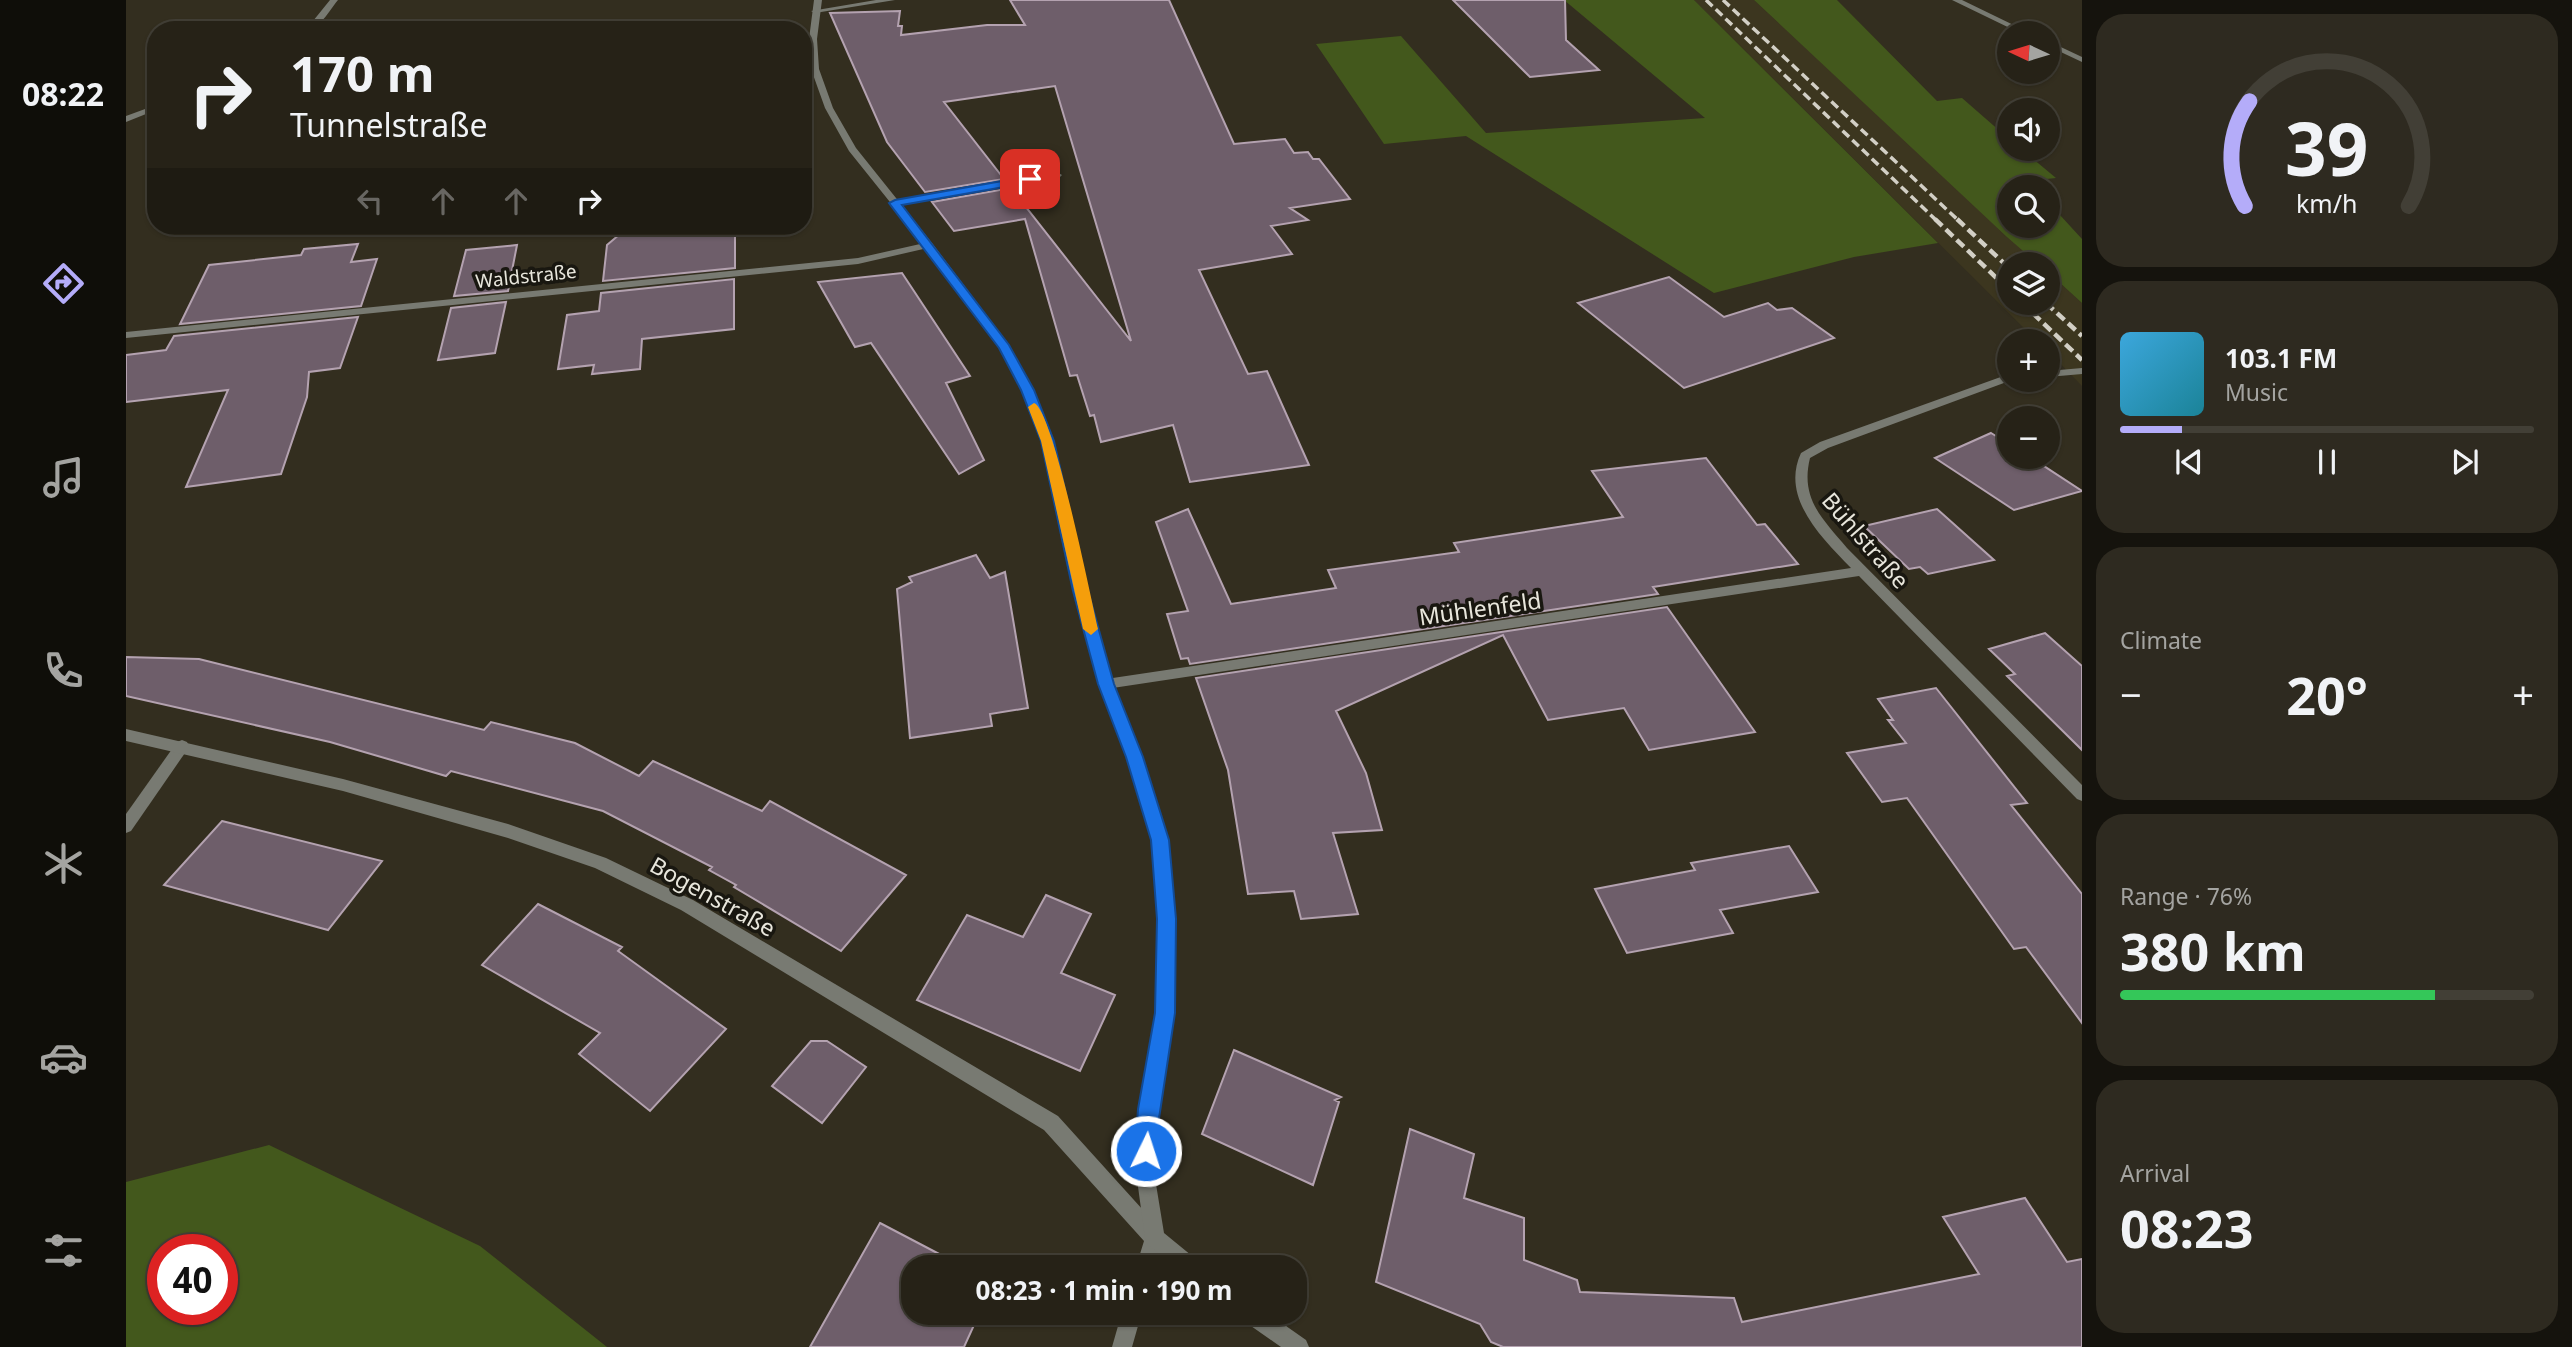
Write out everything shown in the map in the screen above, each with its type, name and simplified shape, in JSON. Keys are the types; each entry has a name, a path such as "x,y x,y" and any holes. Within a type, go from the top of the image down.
{"street":[{"path":"318,21 334,0"},
{"path":"891,0 816,5 813,39 815,69 829,108 852,149 929,245 1005,347 1028,390 1047,441 1081,591 1106,684 1135,757 1160,840 1166,919 1165,1013 1149,1109 1144,1172 1155,1238 1150,1255"},
{"path":"1956,0 2001,21"},
{"path":"2060,49 2082,60"},
{"path":"126,119 147,111"},
{"path":"895,203 1057,175"},
{"name":"Waldstraße","path":"126,335 858,261 929,245"},
{"path":"2060,373 2078,372"},
{"name":"Bühlstraße","path":"1997,381 1824,445 1805,456 1799,485 1804,501 1814,516 1861,571 2082,795"},
{"name":"Mühlenfeld","path":"1106,684 1861,571"},
{"name":"Bogenstraße","path":"126,735 343,785 508,831 600,863 687,905 1051,1122 1155,1238 1176,1255"},
{"path":"126,826 182,746"},
{"path":"1122,1347 1128,1325"},
{"path":"1267,1325 1299,1347"}],"shaded area":[{"path":"1694,0 1754,0 1997,226 1997,238 2010,238 2025,252 1997,252 1997,301"},
{"path":"2060,283 2082,303 2082,386 2060,363 2060,329 2025,329 2011,315 2060,315"}],"green space":[{"path":"1564,0 1694,0 1938,243 1854,257 1714,293 1466,136 1384,144 1316,44 1401,36 1486,133 1705,118"},
{"path":"1754,0 1837,0 1937,101 1962,98 1997,129 1997,161 2035,161 2052,175 1997,175 1997,228"},
{"path":"2060,215 2082,239 2082,303 2060,283 2060,252 2024,252 2008,238 2060,238"},
{"path":"269,1145 480,1246 607,1347 126,1347 126,1182"}],"building":[{"path":"1010,0 1169,0 1234,144 1285,139 1294,153 1308,152 1313,159 1319,159 1350,199 1290,208 1308,220 1271,226 1292,254 1199,270 1248,374 1267,371 1309,465 1190,482 1173,425 1101,442 1094,415 1090,416 1077,375 1070,376 1025,219 954,231 932,202 1011,188 1131,341 1055,86 944,102 1004,179 925,192 887,142 830,13 900,11 898,26 902,26 901,35 987,25 1025,25"},
{"path":"1453,0 1565,0 1566,40 1599,70 1530,77"},
{"path":"619,235 735,235 735,268 603,281 607,245"},
{"path":"358,244 351,262 377,259 361,306 180,324 209,265 301,255 304,249"},
{"path":"517,245 508,291 454,296 466,250"},
{"path":"902,273 970,376 946,383 984,460 959,474 871,343 855,347 818,282"},
{"path":"1669,277 1724,317 1768,303 1777,310 1792,308 1834,338 1684,388 1578,303"},
{"path":"734,279 734,329 642,339 640,369 592,374 594,365 558,369 567,315 599,311 601,293"},
{"path":"506,302 495,353 438,360 451,308"},
{"path":"358,317 340,368 309,372 307,397 281,474 186,487 228,390 126,402 126,355 166,350 174,336"},
{"path":"1991,433 1997,437 1997,469 2048,469 2082,491 2014,510 1935,458"},
{"path":"1706,458 1757,525 1765,524 1798,564 1653,587 1658,594 1190,664 1188,658 1181,659 1167,614 1188,611 1156,522 1188,509 1231,604 1336,588 1328,570 1459,552 1454,543 1623,517 1592,471"},
{"path":"1937,509 1994,560 1928,574 1920,567 1909,569 1864,526"},
{"path":"976,555 990,578 1005,572 1028,708 990,714 992,726 910,738 897,589 912,582 909,577"},
{"path":"1667,607 1755,732 1649,750 1624,708 1548,720 1503,635 1336,711 1366,773 1382,830 1333,833 1358,914 1301,919 1294,891 1248,894 1228,770 1196,678"},
{"path":"2045,633 2082,666 2082,750 2007,676 2015,674 1989,649"},
{"path":"126,657 199,659 484,730 491,722 575,743 639,776 653,761 762,811 770,801 906,875 841,951 734,887 736,885 709,870 712,867 603,811 451,771 446,776 330,742 126,696"},
{"path":"1936,688 2027,803 2011,805 2082,894 2082,1023 2026,947 2014,949 1907,798 1882,802 1847,753 1906,743 1888,720 1893,720 1878,699"},
{"path":"222,821 382,861 328,930 164,885"},
{"path":"1789,846 1818,892 1720,910 1733,933 1627,953 1595,889 1695,870 1691,863"},
{"path":"1046,895 1091,914 1061,973 1115,995 1080,1071 917,1000 967,915 1023,937"},
{"path":"538,904 622,947 618,951 726,1029 650,1111 579,1054 600,1033 482,965"},
{"path":"811,1041 827,1041 866,1067 822,1123 772,1086"},
{"path":"1234,1050 1341,1097 1335,1100 1339,1102 1313,1185 1202,1134"},
{"path":"1410,1129 1474,1154 1464,1198 1524,1218 1524,1260 1577,1280 1580,1292 1734,1298 1742,1322 1979,1274 1943,1217 2025,1198 2067,1262 2082,1259 2082,1347 1503,1347 1491,1342 1480,1324 1376,1282"},
{"path":"880,1223 941,1255 901,1255 901,1325 974,1325 964,1347 810,1347"}],"railway":[{"path":"1706,0 1937,221"},
{"path":"1723,0 1959,221"},
{"path":"1935,219 1997,278"},
{"path":"1957,219 1997,257"},
{"path":"2035,315 2082,360"},
{"path":"2059,315 2082,336"}],"slow traffic":[{"path":"1034,407 1047,441 1091,629"}],"route":[{"path":"1030,179 895,203 1005,347 1028,390 1047,441 1081,591 1106,684 1135,757 1160,840 1166,919 1165,1013 1149,1109 1146,1151"}]}
